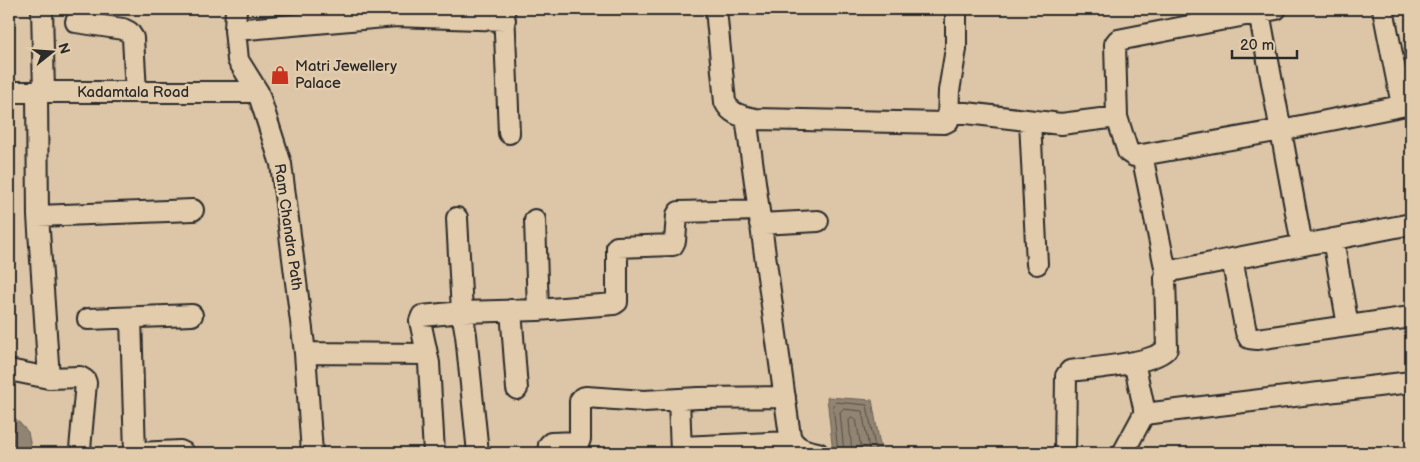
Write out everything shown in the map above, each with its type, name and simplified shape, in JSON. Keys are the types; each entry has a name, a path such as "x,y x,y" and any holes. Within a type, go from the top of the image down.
{"street":[{"path":"42,9 38,216 49,378"},
{"name":"Ram Chandra Path","path":"236,9 234,30 238,60 258,92 281,164 305,353 312,453"},
{"path":"716,9 725,102 728,108 736,114 746,117 944,123 948,121 950,111 949,91 956,49 956,9"},
{"path":"1302,245 1281,130 1268,10 1118,40 1115,44 1117,117 1128,152 1134,156 1142,155 1281,130 1407,104 1383,9"},
{"path":"234,30 396,12 504,14 509,133"},
{"path":"76,22 123,29 129,32 133,38 136,92"},
{"name":"Kadamtala Road","path":"9,92 258,92"},
{"path":"950,111 1061,124 1117,117"},
{"path":"746,117 792,442 803,449 818,453"},
{"path":"1030,121 1037,264"},
{"path":"1065,453 1066,376 1070,371 1134,362 1164,353 1167,348 1164,278 1166,272 1142,155"},
{"path":"38,216 193,210"},
{"path":"434,453 427,354 420,321 422,316 614,304 617,302 617,248 674,245 676,242 677,215 679,212 818,221"},
{"path":"458,218 462,312 478,453"},
{"path":"535,220 538,310"},
{"path":"1166,272 1411,224"},
{"path":"1333,239 1348,326"},
{"path":"1232,259 1246,332 1249,338 1257,339 1411,316"},
{"path":"511,310 518,389"},
{"path":"88,319 192,315"},
{"path":"131,318 137,453 180,451 184,453"},
{"path":"305,353 427,354"},
{"path":"1124,453 1144,414 1134,362"},
{"path":"9,370 49,378 80,377 84,380 86,383 79,452"},
{"path":"1144,414 1411,382"},
{"path":"548,453 548,445 551,442 579,442 580,401 586,397 644,401 785,398"},
{"path":"679,399 681,450 792,442"}],"water":[{"path":"827,397 872,400 881,451 833,453"},
{"path":"13,416 28,432 32,453 9,453 9,417"}],"place":[{"name":"Matri Jewellery Palace","path":"280,75"}]}
